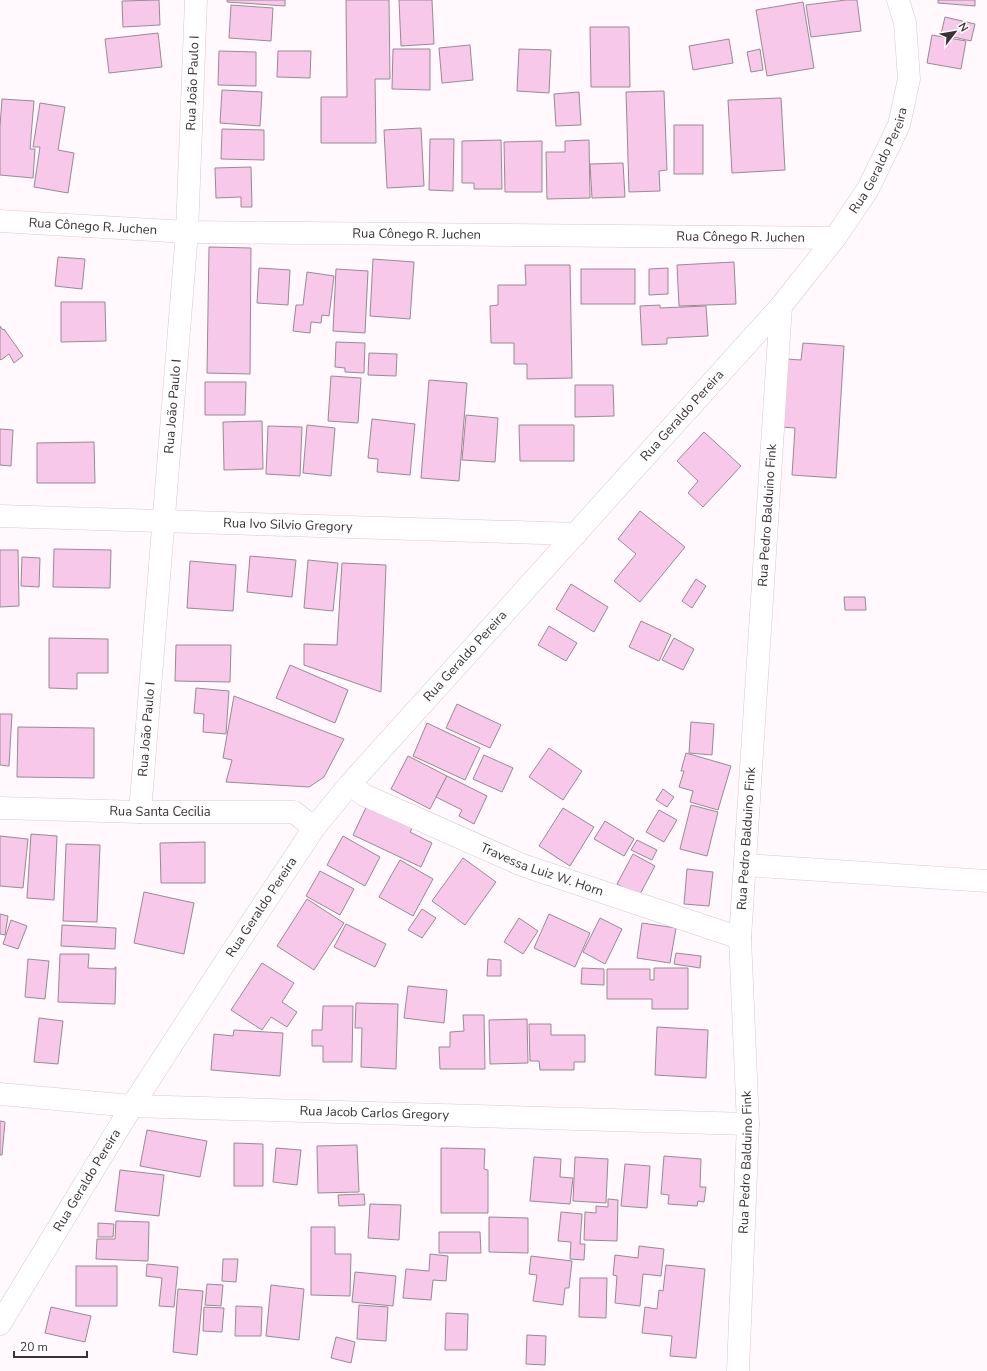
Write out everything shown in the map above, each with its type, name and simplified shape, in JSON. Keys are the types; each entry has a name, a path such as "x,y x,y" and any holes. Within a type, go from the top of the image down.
{"street":[{"name":"Rua João Paulo I","path":"140,812 187,232 196,0"},
{"name":"Rua Geraldo Pereira","path":"0,1324 132,1106 314,828 350,784 781,306 835,238 868,189 899,125 909,79 905,23 898,0"},
{"name":"Rua Cônego R. Juchen","path":"0,221 187,232 835,238"},
{"name":"Rua Pedro Balduino Fink","path":"738,1371 748,1124 740,938 781,306"},
{"name":"Rua Ivo Silvio Gregory","path":"0,516 576,534"},
{"name":"Travessa Luiz W. Horn","path":"350,784 364,795 522,865 740,938"},
{"name":"Rua Santa Cecilia","path":"0,808 140,812 294,812 314,828"},
{"path":"745,865 987,881"},
{"name":"Rua Jacob Carlos Gregory","path":"0,1094 132,1106 748,1124"}],"building":[{"path":"159,0 160,25 123,27 122,1"},
{"path":"227,0 285,0 285,6 227,2"},
{"path":"346,0 389,0 390,79 375,79 376,143 321,143 321,97 347,97"},
{"path":"399,0 432,0 434,44 401,46"},
{"path":"857,0 861,31 811,37 806,5"},
{"path":"938,0 975,0 975,6 938,3"},
{"path":"803,2 814,68 767,76 756,10"},
{"path":"231,5 273,8 271,41 229,38"},
{"path":"945,17 975,24 971,41 941,34"},
{"path":"590,27 629,27 630,87 591,87"},
{"path":"158,33 162,67 109,73 105,39"},
{"path":"932,35 966,41 961,69 927,63"},
{"path":"729,39 733,63 693,70 689,46"},
{"path":"470,45 473,80 442,83 439,48"},
{"path":"393,49 430,49 430,90 392,89"},
{"path":"519,49 551,50 549,93 517,91"},
{"path":"760,49 763,70 751,72 747,52"},
{"path":"219,51 256,52 256,86 218,85"},
{"path":"278,51 311,51 310,78 277,77"},
{"path":"222,90 262,92 260,126 220,123"},
{"path":"664,91 667,170 659,171 660,191 629,192 626,92"},
{"path":"579,92 581,125 556,126 554,94"},
{"path":"781,98 785,170 732,173 728,100"},
{"path":"2,99 34,101 30,149 35,149 33,178 0,175 0,126"},
{"path":"40,103 65,107 58,150 74,153 68,193 34,187 40,147 33,147"},
{"path":"674,125 703,125 703,174 674,174"},
{"path":"421,128 424,186 387,188 384,130"},
{"path":"222,129 264,130 264,160 221,159"},
{"path":"430,139 454,139 453,191 429,190"},
{"path":"501,140 502,189 474,189 474,183 462,183 462,141"},
{"path":"589,140 590,198 547,199 546,152 565,152 565,141"},
{"path":"542,141 542,192 505,192 504,142"},
{"path":"623,163 625,197 592,198 590,164"},
{"path":"251,167 252,207 241,207 241,197 216,198 215,168"},
{"path":"209,247 251,248 250,374 207,373"},
{"path":"58,257 85,259 82,289 55,286"},
{"path":"373,259 414,262 410,319 370,316"},
{"path":"734,262 736,304 679,306 677,265"},
{"path":"525,265 570,265 572,378 527,379 527,364 514,364 514,343 491,343 490,306 498,305 498,285 526,285"},
{"path":"259,268 290,270 288,305 257,303"},
{"path":"668,268 668,294 649,295 649,269"},
{"path":"336,269 368,271 365,333 333,331"},
{"path":"581,269 635,269 635,304 581,304"},
{"path":"307,272 334,276 329,316 322,315 321,323 311,322 310,333 293,331 296,305 303,305"},
{"path":"61,302 105,302 106,341 61,342"},
{"path":"660,305 660,308 706,306 708,336 667,338 667,344 642,345 640,306"},
{"path":"0,326 3,330 4,329 23,356 14,363 9,354 1,360 0,359"},
{"path":"336,342 365,343 364,373 345,372 345,368 335,367"},
{"path":"803,343 844,346 836,478 792,475 795,428 781,427 786,359 801,360"},
{"path":"369,353 397,354 396,376 368,375"},
{"path":"331,376 361,378 358,423 328,421"},
{"path":"429,380 467,383 459,481 421,478"},
{"path":"205,382 246,382 245,415 205,415"},
{"path":"575,385 613,385 614,416 575,417"},
{"path":"466,415 498,418 495,462 462,460"},
{"path":"372,419 415,424 410,475 377,472 378,459 368,458"},
{"path":"262,421 263,469 224,470 223,422"},
{"path":"307,425 335,428 331,476 303,473"},
{"path":"519,425 574,425 574,461 520,461"},
{"path":"268,426 302,427 300,476 266,474"},
{"path":"0,429 13,430 11,466 0,465"},
{"path":"704,432 741,466 703,507 688,493 698,481 677,461"},
{"path":"94,442 95,483 37,483 37,443"},
{"path":"640,511 685,547 640,602 614,581 636,554 618,539"},
{"path":"54,549 111,550 110,588 53,587"},
{"path":"0,550 18,550 19,606 0,607"},
{"path":"250,556 296,560 292,597 247,592"},
{"path":"22,557 40,558 39,587 21,586"},
{"path":"308,560 338,563 333,611 304,608"},
{"path":"190,561 236,565 233,611 187,608"},
{"path":"342,563 386,565 381,692 304,665 304,644 337,645"},
{"path":"696,579 706,586 692,608 682,601"},
{"path":"571,584 608,607 594,632 556,609"},
{"path":"844,597 865,597 866,610 845,610"},
{"path":"641,621 671,635 659,661 629,647"},
{"path":"549,626 577,643 566,661 538,645"},
{"path":"49,638 108,639 108,673 77,673 77,689 49,688"},
{"path":"674,638 694,649 683,670 662,660"},
{"path":"176,645 231,645 230,682 175,681"},
{"path":"290,665 348,690 335,723 276,698"},
{"path":"196,688 229,691 226,734 203,732 204,714 194,713"},
{"path":"234,696 344,739 324,777 309,787 226,782 232,760 223,758"},
{"path":"457,704 501,725 490,748 446,728"},
{"path":"0,714 12,714 9,766 0,765"},
{"path":"691,722 714,724 712,755 689,753"},
{"path":"427,723 480,748 465,780 413,756"},
{"path":"18,727 94,728 94,778 17,777"},
{"path":"549,748 582,771 563,800 529,777"},
{"path":"686,753 731,766 718,810 690,802 693,791 679,787 684,771 681,771"},
{"path":"484,755 513,768 502,792 473,779"},
{"path":"408,756 447,776 430,809 391,789"},
{"path":"447,776 487,796 474,824 459,816 462,810 436,797"},
{"path":"663,789 674,797 667,807 656,800"},
{"path":"369,801 415,823 410,832 432,843 421,867 353,835"},
{"path":"691,805 718,812 707,856 680,849"},
{"path":"563,808 594,827 570,866 539,846"},
{"path":"659,810 677,820 664,842 646,832"},
{"path":"605,821 634,839 624,856 594,839"},
{"path":"31,834 57,836 54,900 27,898"},
{"path":"0,836 28,839 23,888 0,886"},
{"path":"343,836 380,857 365,886 327,865"},
{"path":"637,840 657,850 652,860 631,850"},
{"path":"205,842 205,883 161,883 160,843"},
{"path":"66,844 100,845 97,922 63,921"},
{"path":"633,854 655,866 639,896 617,884"},
{"path":"463,858 496,882 465,925 432,901"},
{"path":"400,860 433,879 413,916 379,897"},
{"path":"687,869 713,872 709,906 684,904"},
{"path":"320,871 354,889 340,915 306,896"},
{"path":"144,892 194,903 184,954 134,943"},
{"path":"307,899 344,923 314,970 277,946"},
{"path":"422,909 436,918 422,938 408,930"},
{"path":"0,914 8,916 5,935 0,934"},
{"path":"549,914 590,933 575,967 534,948"},
{"path":"519,918 538,931 523,954 504,942"},
{"path":"600,918 622,929 605,964 583,952"},
{"path":"11,920 27,926 18,949 3,944"},
{"path":"642,923 676,928 670,963 637,958"},
{"path":"346,924 386,944 375,967 334,947"},
{"path":"62,925 116,928 115,949 61,946"},
{"path":"676,953 701,956 700,968 674,964"},
{"path":"60,954 89,954 88,968 115,969 116,967 115,1004 58,1002"},
{"path":"28,959 49,961 45,999 25,997"},
{"path":"488,959 501,960 501,976 487,976"},
{"path":"262,963 294,983 282,1002 297,1012 287,1027 271,1017 262,1030 231,1010"},
{"path":"582,968 604,969 604,985 581,984"},
{"path":"654,968 688,968 688,1009 652,1009 652,999 607,999 607,969 650,969 650,980 654,980"},
{"path":"408,986 447,990 444,1023 404,1018"},
{"path":"356,1003 398,1004 396,1069 361,1067 362,1028 355,1028"},
{"path":"323,1006 353,1006 352,1062 323,1062 323,1046 312,1046 312,1030 322,1030"},
{"path":"463,1015 484,1015 485,1069 440,1069 439,1047 450,1047 450,1032 464,1031"},
{"path":"39,1018 63,1021 58,1064 34,1062"},
{"path":"527,1019 528,1063 490,1064 489,1020"},
{"path":"529,1024 551,1024 551,1035 585,1035 585,1062 574,1062 574,1070 540,1070 539,1061 530,1061"},
{"path":"657,1027 708,1030 706,1078 655,1075"},
{"path":"234,1030 283,1033 280,1076 211,1070 214,1034 233,1036"},
{"path":"0,1121 5,1122 2,1155 0,1155"},
{"path":"147,1130 207,1141 200,1177 140,1166"},
{"path":"234,1143 263,1144 263,1186 234,1186"},
{"path":"357,1145 359,1192 318,1193 317,1146"},
{"path":"276,1148 301,1150 297,1185 273,1182"},
{"path":"441,1148 485,1149 484,1169 488,1170 488,1213 441,1213"},
{"path":"664,1156 701,1159 700,1187 706,1187 704,1202 698,1201 697,1206 668,1204 669,1195 661,1194"},
{"path":"534,1157 561,1159 560,1177 573,1178 570,1204 530,1201"},
{"path":"575,1157 608,1159 606,1203 573,1201"},
{"path":"625,1164 650,1166 647,1208 621,1206"},
{"path":"120,1170 164,1175 159,1216 115,1211"},
{"path":"364,1194 365,1205 339,1206 338,1195"},
{"path":"608,1199 618,1200 617,1241 584,1240 585,1212 596,1213 596,1206 608,1207"},
{"path":"370,1204 401,1205 399,1240 368,1238"},
{"path":"561,1212 582,1214 580,1244 585,1244 584,1260 570,1259 571,1242 558,1241"},
{"path":"489,1217 528,1218 528,1253 489,1252"},
{"path":"116,1221 149,1222 148,1261 96,1259 97,1239 115,1239"},
{"path":"98,1223 114,1224 113,1237 98,1237"},
{"path":"311,1227 335,1227 335,1254 351,1254 350,1296 311,1295"},
{"path":"439,1232 480,1232 481,1253 439,1253"},
{"path":"639,1246 664,1249 661,1276 643,1274 640,1306 615,1303 617,1276 613,1275 615,1255 638,1258"},
{"path":"430,1254 448,1256 446,1281 433,1280 431,1300 403,1298 406,1269 429,1271"},
{"path":"531,1256 572,1261 569,1288 565,1288 563,1305 533,1301 537,1275 529,1274"},
{"path":"223,1259 238,1259 236,1282 222,1281"},
{"path":"147,1264 178,1267 174,1307 159,1306 162,1278 146,1276"},
{"path":"666,1265 705,1269 696,1358 670,1356 672,1336 642,1333 645,1307 657,1309 659,1290 663,1291"},
{"path":"76,1266 117,1266 117,1306 76,1306"},
{"path":"355,1272 396,1276 393,1306 352,1302"},
{"path":"580,1278 607,1278 606,1318 579,1317"},
{"path":"207,1284 223,1285 221,1306 205,1305"},
{"path":"271,1285 304,1289 299,1340 266,1336"},
{"path":"178,1289 203,1291 197,1355 173,1352"},
{"path":"359,1305 388,1307 386,1341 357,1339"},
{"path":"236,1306 262,1307 261,1336 235,1336"},
{"path":"51,1307 91,1316 85,1342 45,1333"},
{"path":"204,1307 224,1308 222,1332 203,1331"},
{"path":"446,1313 468,1314 467,1350 445,1350"},
{"path":"527,1335 546,1336 545,1365 526,1364"},
{"path":"336,1337 355,1342 351,1363 331,1358"}]}
